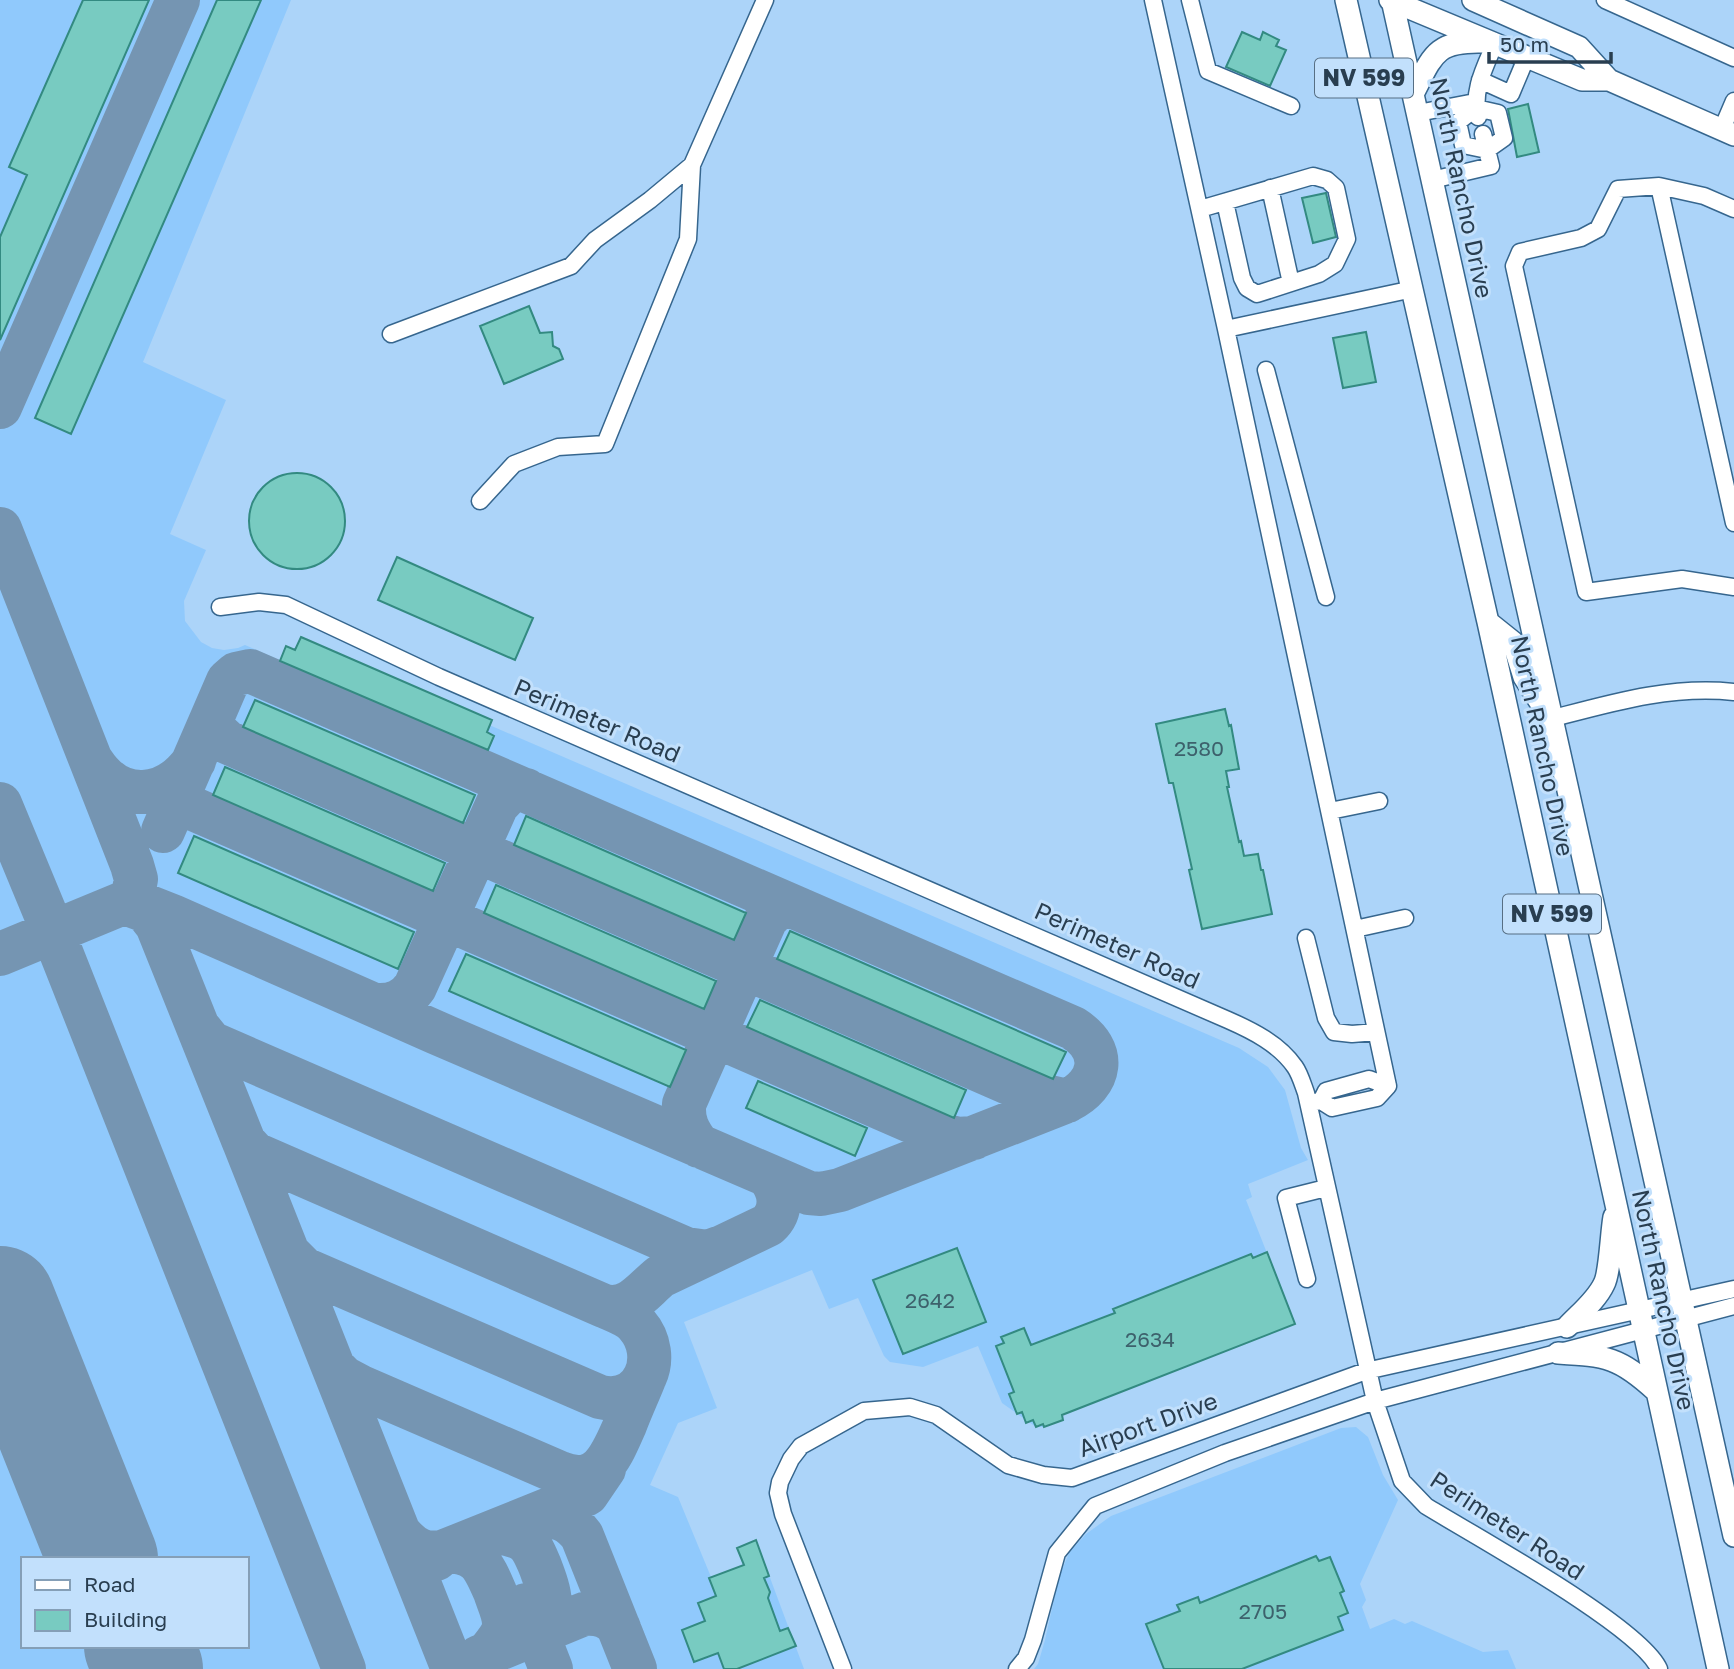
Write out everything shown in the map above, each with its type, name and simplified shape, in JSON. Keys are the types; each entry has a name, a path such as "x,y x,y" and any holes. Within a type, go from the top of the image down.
{"main road":[{"name":"North Rancho Drive","path":"1346,0 1488,622 1718,1669"},
{"name":"North Rancho Drive","path":"1391,0 1734,1536"},
{"path":"1391,0 1582,80 1609,79"},
{"path":"1474,0 1578,47 1609,79 1728,132"},
{"path":"1416,104 1431,60 1445,46 1459,41 1494,42"},
{"path":"1488,622 1513,642 1524,677 1550,719"},
{"path":"1567,1327 1605,1283 1616,1205"},
{"path":"1558,1353 1595,1355 1620,1362 1657,1391"}],"street":[{"path":"480,500 514,464 558,447 605,444 688,239 692,165 765,0"},
{"path":"1153,0 1388,1086 1370,1079 1326,1091 1315,1102"},
{"path":"1190,0 1208,71 1292,106"},
{"path":"1605,0 1734,58"},
{"path":"1416,104 1476,109 1498,113 1504,138 1463,145 1458,122 1476,109 1479,80 1494,42"},
{"path":"1479,80 1511,94 1527,56"},
{"path":"1728,132 1734,101"},
{"path":"1432,180 1491,166 1485,142"},
{"path":"391,334 571,266 595,240 692,165"},
{"path":"1200,209 1313,177 1327,180 1336,188 1347,239 1335,264 1319,274 1257,293 1247,288 1242,278 1225,202"},
{"path":"1659,186 1734,523"},
{"path":"1734,209 1704,196 1659,186 1618,189 1598,229 1581,238 1520,252 1514,266 1586,593 1682,579 1734,587"},
{"path":"1270,188 1291,283"},
{"path":"1226,329 1413,289"},
{"path":"1266,370 1325,597"},
{"name":"Perimeter Road","path":"220,607 259,603 286,606 439,677 1246,1028 1271,1043 1296,1068 1315,1102 1326,1188 1366,1371 1402,1480 1426,1506 1618,1626 1656,1661 1660,1669"},
{"path":"1550,719 1648,695 1702,690 1734,692"},
{"path":"1330,811 1379,801"},
{"path":"1355,929 1405,918"},
{"path":"1306,938 1326,1018 1334,1032 1377,1032"},
{"path":"1307,1279 1286,1198 1326,1188"},
{"path":"1685,1310 1734,1289"},
{"path":"1017,1669 1026,1658 1033,1640 1057,1553 1095,1506 1225,1453 1374,1401 1558,1353 1641,1320 1685,1310 1734,1306"},
{"name":"Airport Drive","path":"843,1669 783,1514 778,1493 785,1470 801,1446 864,1410 910,1407 936,1415 1008,1465 1043,1475 1072,1478 1366,1371 1567,1327 1641,1320"}],"shaded area":[{"path":"0,0 291,0 143,362 226,400 170,534 206,550 184,601 185,621 201,642 224,650 245,645 477,746 487,724 1239,1048 1268,1067 1285,1090 1301,1148 1308,1160 1248,1184 1252,1197 1246,1200 1295,1324 1062,1415 1063,1420 1036,1427 1002,1403 978,1346 923,1367 890,1362 884,1356 858,1298 829,1309 812,1270 684,1322 717,1408 678,1423 650,1485 678,1497 711,1577 743,1565 737,1548 756,1540 804,1669 0,1669"},
{"path":"1356,1427 1368,1437 1383,1475 1398,1500 1360,1584 1366,1600 1362,1607 1370,1629 1394,1619 1405,1624 1412,1621 1483,1652 1508,1650 1516,1669 1034,1669 1045,1640 1059,1577 1069,1553 1086,1534 1111,1516 1341,1428"}],"building":[{"path":"83,0 149,0 0,340 0,237 27,175 9,167"},
{"path":"217,0 261,0 71,434 35,418"},
{"path":"1242,32 1260,40 1263,32 1279,40 1276,46 1286,50 1270,86 1226,67"},
{"path":"1528,104 1539,152 1517,157 1508,109"},
{"path":"1326,193 1336,237 1313,243 1302,198"},
{"path":"529,306 540,333 552,332 553,346 559,349 563,359 504,384 480,326"},
{"path":"1366,332 1376,382 1343,388 1333,338"},
{"path":"288,473 306,473 324,481 337,494 345,512 342,540 324,561 306,569 288,569 270,561 257,548 249,530 249,512 257,494 270,481"},
{"path":"397,557 533,618 515,660 378,600"},
{"path":"301,637 492,720 487,732 494,736 488,750 280,661 286,646 295,650"},
{"path":"255,700 475,795 463,823 243,727"},
{"path":"1225,709 1229,726 1231,725 1239,769 1226,771 1239,842 1241,841 1244,856 1258,854 1272,914 1202,929 1173,783 1169,783 1156,724"},
{"path":"225,767 445,863 433,891 213,795"},
{"path":"526,816 746,913 734,940 514,845"},
{"path":"194,836 414,932 398,969 178,873"},
{"path":"496,885 716,981 704,1009 484,913"},
{"path":"790,931 1066,1052 1053,1079 777,959"},
{"path":"466,954 686,1050 670,1087 449,991"},
{"path":"760,1000 966,1090 954,1118 747,1027"},
{"path":"758,1081 867,1128 855,1156 746,1108"},
{"path":"957,1248 986,1322 903,1354 873,1280"},
{"path":"1267,1252 1295,1324 1062,1415 1063,1420 1044,1427 1043,1424 1036,1427 1033,1420 1026,1423 1022,1412 1017,1414 1009,1394 1014,1392 996,1346 1004,1343 1001,1337 1024,1328 1031,1345 1115,1313 1113,1309 1251,1254 1253,1258"},
{"path":"756,1540 769,1576 764,1578 770,1592 768,1598 780,1631 788,1628 796,1646 737,1669 724,1669 718,1653 694,1662 682,1630 705,1621 698,1603 716,1596 709,1578 744,1565 737,1548"},
{"path":"1316,1556 1319,1561 1330,1557 1344,1591 1340,1593 1348,1613 1338,1617 1343,1630 1242,1669 1164,1669 1146,1624 1180,1611 1177,1605 1198,1597 1200,1603"}],"taxiway":[{"path":"0,407 178,0"},
{"path":"0,529 132,865 136,879 133,895"},
{"path":"0,954 121,904 139,903 809,1193 821,1194 840,1190 1067,1101 1088,1086 1094,1076 1096,1056 1092,1046 1073,1028 250,671 236,674 228,681 212,718 215,731 227,742 1032,1093 1067,1101"},
{"path":"163,831 212,718"},
{"path":"93,763 116,785 129,791 143,792 170,784 194,761"},
{"path":"376,1005 398,1002 415,987 497,805 510,791 526,790"},
{"path":"0,804 344,1669"},
{"path":"168,819 180,809 196,810 943,1135 957,1139 974,1138"},
{"path":"130,905 146,911 157,925 244,1142 255,1154 604,1306 629,1303 661,1276 768,1225 776,1214 779,1201 769,1177"},
{"path":"699,1146 687,1126 684,1104 766,919 777,908 791,906"},
{"path":"198,1027 211,1043 686,1249 708,1252 719,1248"},
{"path":"244,1142 453,1669"},
{"path":"288,1253 304,1269 600,1397 615,1398 638,1387 649,1364 649,1351 645,1337 637,1325 604,1306"},
{"path":"334,1368 344,1378 361,1387 574,1477 585,1476 603,1466 620,1436 644,1379"},
{"path":"400,1534 410,1544 425,1552 445,1551 587,1494 604,1469"},
{"path":"534,1517 561,1519 572,1525 582,1536 635,1669"},
{"path":"494,1532 511,1535 526,1542 540,1566 549,1592 550,1609 544,1625 537,1633"},
{"path":"436,1559 445,1551 465,1554 478,1561 487,1574 501,1608 504,1624 501,1635 489,1652"},
{"path":"526,1605 551,1669"},
{"path":"479,1657 584,1614 604,1616 619,1628"}],"runway":[{"path":"0,1301 102,1557"},
{"path":"140,1648 148,1669"}]}
